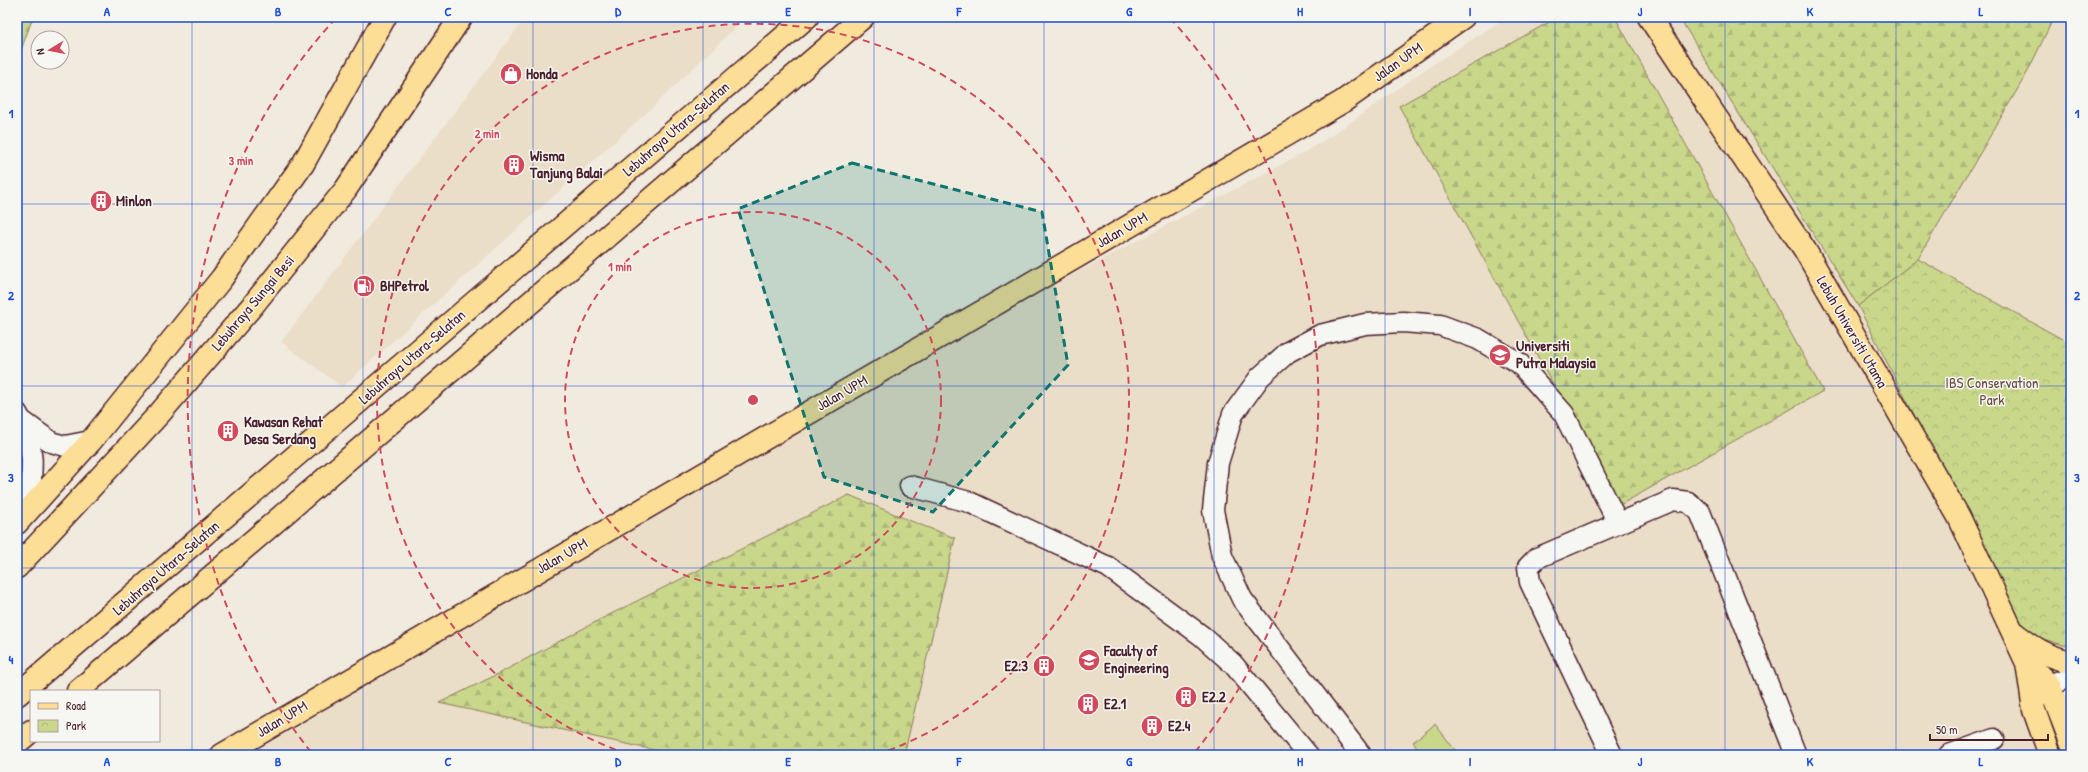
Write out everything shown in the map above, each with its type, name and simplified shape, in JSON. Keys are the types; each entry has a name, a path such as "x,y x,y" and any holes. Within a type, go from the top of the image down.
{"main road":[{"path":"22,518 91,441 222,278 303,164 385,17"},
{"name":"Lebuhraya Sungai Besi","path":"17,567 160,413 253,305 346,189 461,17"},
{"name":"Lebuhraya Utara–Selatan","path":"17,695 807,17"},
{"path":"79,690 863,17"},
{"name":"Lebuh Universiti Utama","path":"1649,17 1805,250 1959,517 2014,632 2027,664 2034,710 2050,755"},
{"name":"Jalan UPM","path":"222,755 1342,102 1459,19"},
{"path":"2014,632 2034,649 2054,658 2071,662"},
{"name":"Lebuh Universiti Utama","path":"2027,664 2049,685 2066,707 2071,742"},
{"path":"17,743 30,732"}],"street":[{"path":"1361,755 1242,598 1222,556 1213,510 1218,463 1233,414 1260,377 1288,352 1320,335 1365,324 1403,322 1440,325 1478,339 1519,363 1564,414 1618,524"},
{"path":"19,417 51,442 66,446 91,441"},
{"path":"19,417 30,442 33,459 22,518"},
{"path":"910,486 969,502 1108,567 1202,636 1233,664 1308,755"},
{"path":"1612,755 1530,582 1528,567 1537,558 1673,500 1688,502 1700,512 1796,755"},
{"path":"2034,710 2041,692 2049,685 2071,677"},
{"path":"1948,755 1994,739"}],"highlighted area":[{"path":"852,163 1042,212 1068,365 933,512 824,477 738,209"}],"shaded area":[{"path":"526,17 746,17 652,108 342,387 281,342"},
{"name":"Universiti Putra Malaysia","path":"1507,17 2071,17 2071,755 249,755 822,416 1034,295 1296,157 1331,136 1424,70"}],"green space":[{"path":"17,17 33,17 17,61"},
{"path":"1558,17 1615,17 1823,391 1620,505 1399,106"},
{"path":"1679,17 2054,17 2027,73 1918,259 1858,306"},
{"name":"IBS Conservation Park","path":"1918,259 2071,344 2071,645 2063,645 2027,634 1858,306"},
{"path":"849,495 955,538 904,755 677,755 439,703 498,674 601,619"},
{"path":"1435,724 1459,755 1423,755 1413,742"}],"place":[{"name":"Honda","path":"511,74"},
{"name":"Wisma Tanjung Balai","path":"514,165"},
{"name":"Minlon","path":"101,201"},
{"name":"BHPetrol","path":"364,286"},
{"name":"Universiti Putra Malaysia","path":"1500,355"},
{"name":"Kawasan Rehat Desa Serdang","path":"228,431"},
{"name":"Faculty of Engineering","path":"1089,660"},
{"name":"E2.3","path":"1044,666"},
{"name":"E2.2","path":"1186,697"},
{"name":"E2.1","path":"1088,704"},
{"name":"E2.4","path":"1152,726"}]}
